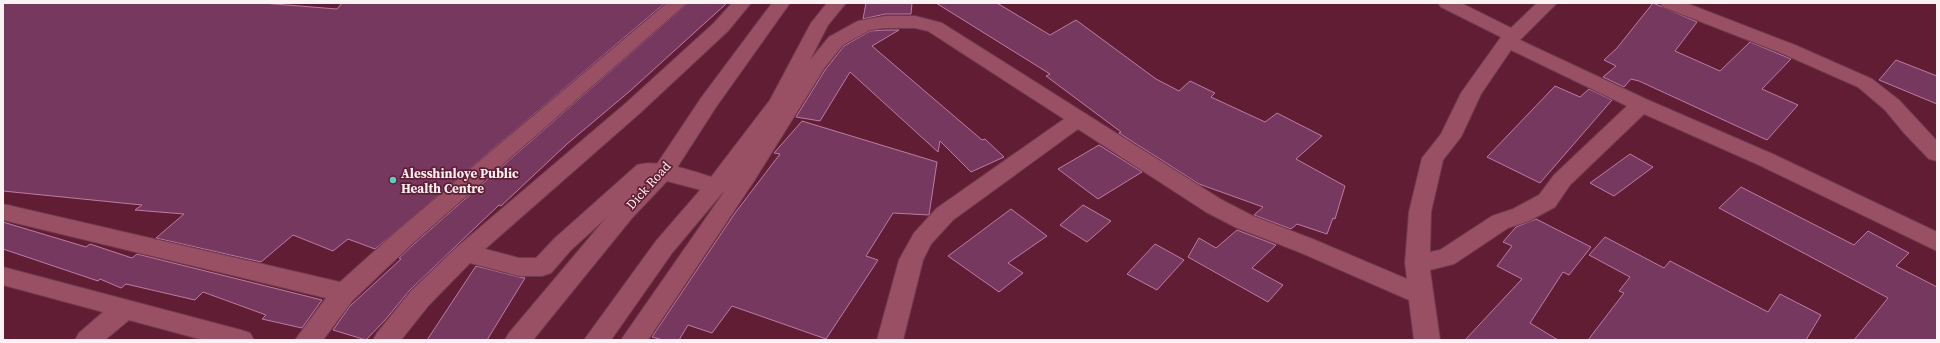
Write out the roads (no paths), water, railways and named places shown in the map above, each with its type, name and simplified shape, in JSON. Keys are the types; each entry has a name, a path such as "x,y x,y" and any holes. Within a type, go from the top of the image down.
{"street":[{"path":"308,340 344,293 406,236 678,3"},
{"path":"386,340 420,298 465,253 633,108 721,27 742,3"},
{"name":"Dick Road","path":"518,340 624,212 663,172 708,103 781,3"},
{"path":"597,340 664,247 716,186 779,102 820,24 837,3"},
{"path":"1447,3 1510,39 1641,104 1768,160 1937,242"},
{"path":"1427,340 1417,263 1420,212 1433,158 1450,137 1471,93 1510,39 1548,3"},
{"path":"1669,3 1788,49 1865,83 1892,105 1912,129 1937,154"},
{"path":"634,340 746,176 817,64 836,41 865,25 885,22 915,22 935,27 1214,206 1245,222 1308,246 1421,295"},
{"path":"1417,263 1446,258 1500,222 1521,215 1547,201 1562,180 1641,104"},
{"path":"890,340 911,260 922,239 945,214 1079,118"},
{"path":"465,253 519,267 542,267 563,244 645,170 663,172 716,186"},
{"path":"3,212 344,293"},
{"path":"3,276 241,340"},
{"path":"88,340 125,308"}],"place":[{"name":"Alesshinloye Public Health Centre","path":"393,180"}]}
